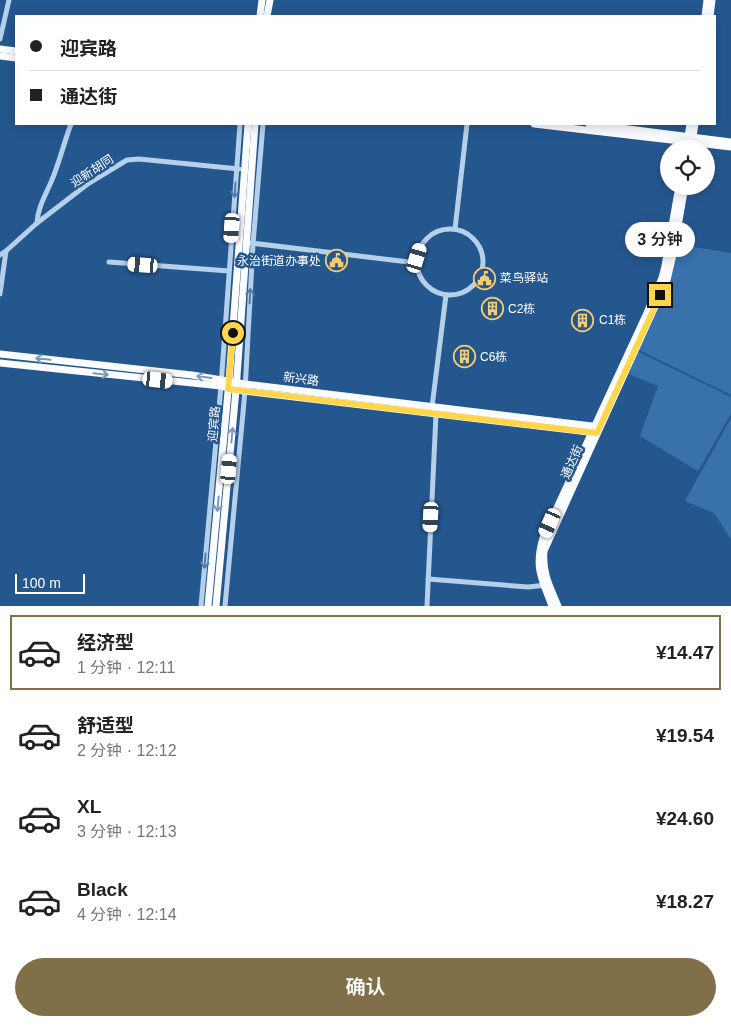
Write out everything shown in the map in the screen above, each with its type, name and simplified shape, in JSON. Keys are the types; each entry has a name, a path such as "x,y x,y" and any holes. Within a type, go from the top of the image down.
{"main road":[{"path":"260,15 262,0"},
{"path":"268,15 270,0"},
{"path":"705,15 707,0"},
{"path":"710,15 712,0"},
{"path":"0,49 15,51"},
{"path":"0,56 15,58"},
{"name":"迎宾路","path":"216,606 229,385 232,269 246,243 240,170 248,125"},
{"name":"迎宾路","path":"208,606 229,385 246,243 255,125"},
{"path":"542,125 665,140"},
{"path":"593,125 674,140"},
{"path":"690,125 690,140"},
{"path":"691,140 695,125"},
{"path":"715,142 731,142"},
{"path":"715,145 731,147"},
{"name":"通达街","path":"552,606 544,568 544,551 662,278 678,195"},
{"name":"通达街","path":"596,430 666,280 673,255 683,195"},
{"name":"新兴路","path":"0,354 229,385 596,430"},
{"name":"新兴路","path":"0,363 229,385"},
{"name":"通达街","path":"547,585 558,606"}],"street":[{"path":"0,39 9,0"},
{"path":"37,223 44,196 55,174 71,125"},
{"path":"109,262 232,269 240,170 240,125"},
{"path":"225,606 245,387 246,243 263,125"},
{"path":"455,229 467,125"},
{"name":"迎新胡同","path":"0,255 37,223 90,183 128,160 139,158 240,170"},
{"path":"455,229 466,233 474,240 480,250 483,261 481,272 476,282 468,290 446,295 436,292 420,278 417,258 420,248 426,239 434,233 455,229"},
{"path":"246,243 417,263"},
{"path":"0,294 6,251"},
{"path":"427,606 434,411 446,295"},
{"path":"201,606 229,385"},
{"path":"428,579 528,588 547,585"}],"shaded area":[{"path":"682,245 731,253 731,395 639,350 670,280 678,252"},
{"path":"637,351 731,397 731,414 698,471 640,436 658,386 629,374"},
{"path":"731,418 731,539 714,513 685,501"}],"place":[{"name":"永治街道办事处","path":"337,261"},
{"name":"菜鸟驿站","path":"484,278"},
{"name":"C2栋","path":"492,309"},
{"name":"C1栋","path":"583,320"},
{"name":"C6栋","path":"464,357"}],"route":[{"path":"233,333 228,389 597,433 660,295"}]}
